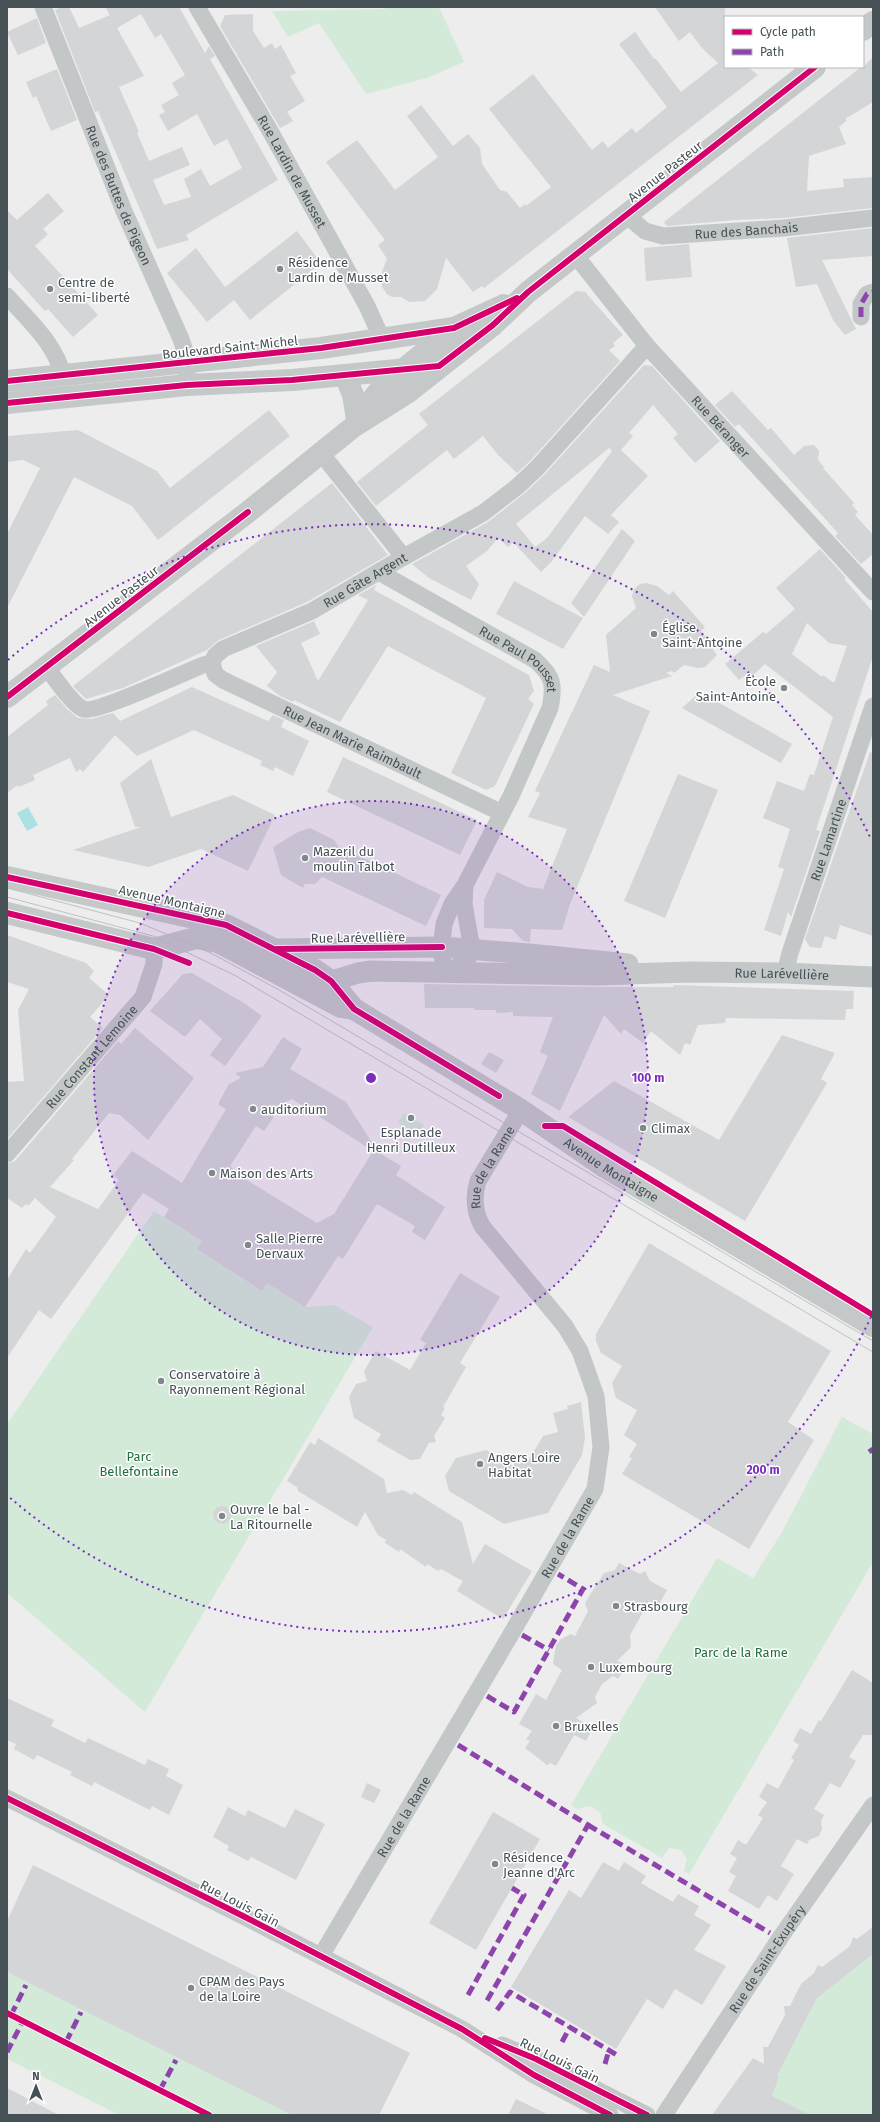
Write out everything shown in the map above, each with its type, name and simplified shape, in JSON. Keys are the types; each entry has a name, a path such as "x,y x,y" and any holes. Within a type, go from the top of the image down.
{"main road":[{"path":"864,29 873,22"},
{"name":"Avenue Pasteur","path":"355,423 381,410 407,393 439,366 493,325 528,292 576,256 814,68"},
{"name":"Avenue Pasteur","path":"7,697 47,668 321,453 355,423 382,387 398,372 454,328 528,292"},
{"name":"Boulevard Saint-Michel","path":"7,403 454,328"},
{"path":"381,410 396,389 398,372 382,339"},
{"path":"398,372 439,366"},
{"name":"Boulevard Saint-Michel","path":"7,381 63,375 187,374 239,384 398,372"},
{"path":"346,375 353,395 355,423"},
{"name":"Avenue Montaigne","path":"7,877 226,925 275,949 332,981 354,1009 521,1110 603,1166 873,1326"},
{"path":"7,913 154,949"},
{"name":"Avenue Montaigne","path":"154,949 184,940 206,939 218,942 342,1007 354,1009"}],"street":[{"name":"Rue des Buttes de Pigeon","path":"43,7 124,211 181,339 187,374"},
{"name":"Rue Lardin de Musset","path":"197,7 269,129 367,306 382,339"},
{"name":"Rue des Banchais","path":"626,215 645,231 663,236 784,228 873,218"},
{"name":"Rue Béranger","path":"576,256 647,346 873,592"},
{"path":"861,317 862,304 867,294 873,292"},
{"path":"9,301 47,341 58,358 63,375"},
{"name":"Rue Gâte Argent","path":"212,663 215,656 223,649 312,611 402,558 483,513 527,478 647,346"},
{"path":"321,453 398,550 402,558"},
{"name":"Rue Paul Pousset","path":"379,572 535,660 547,670 552,681 553,693 550,708 502,813 465,885 452,904 444,924 442,947 443,972"},
{"path":"47,668 77,704 84,709 91,709 110,703 202,665 212,663"},
{"name":"Rue Jean Marie Raimbault","path":"212,663 215,674 223,680 502,813"},
{"name":"Rue Lamartine","path":"785,973 790,953 873,706"},
{"name":"Rue Paul Pousset","path":"465,885 464,904 466,924 472,949"},
{"name":"Rue Larévellière","path":"275,949 442,947 597,960 690,972"},
{"name":"Rue Constant Lemoine","path":"7,1154 143,997 154,964 154,949"},
{"path":"443,972 466,962 472,949"},
{"name":"Rue Larévellière","path":"307,989 358,973 371,971 597,975 690,972 785,973 873,977"},
{"name":"Rue de la Rame","path":"321,1956 595,1489 601,1447 596,1396 580,1351 565,1326 482,1226 475,1208 475,1190 478,1181 521,1110"},
{"name":"Rue Louis Gain","path":"7,1798 321,1956 462,2029 534,2075 610,2115"},
{"name":"Rue de Saint-Exupéry","path":"664,2115 780,1938 873,1806"},
{"name":"Rue Louis Gain","path":"462,2029 536,2059 647,2115"}],"green space":[{"path":"388,7 439,7 464,62 427,78 366,94 319,23 288,37 272,11 385,9"},
{"path":"404,1113 424,1125 418,1134 398,1123"},
{"name":"Parc Bellefontaine","path":"154,1211 202,1241 197,1249 262,1291 267,1283 305,1307 334,1305 373,1327 145,1712 7,1593 7,1424"},
{"name":"Parc de la Rame","path":"842,1417 873,1434 873,1562 689,1874 684,1871 687,1859 681,1850 669,1848 662,1858 603,1824 600,1812 590,1806 577,1809 571,1805 717,1558 753,1578 782,1532"},
{"path":"873,1954 873,2115 811,2115 769,2101 779,2078 777,2076 817,1998"},
{"path":"7,1972 292,2115 119,2115 7,2059"}],"water":[{"path":"28,807 38,825 27,831 17,813"}],"building":[{"path":"61,7 69,7 79,28 110,15 105,7 179,7 205,53 209,46 215,56 210,59 278,180 186,235 189,240 157,249 98,111 95,112 55,10","holes":["141,14 155,38 161,34 185,75 172,83 179,95 161,105 165,112 159,115 168,131 197,114 214,146 227,139 242,168 210,186 201,169 184,179 191,197 164,205 153,180 190,165 182,147 149,161 137,133 139,132 119,87 144,76 117,28"]},
{"path":"655,7 725,7 724,68 749,68 758,75 484,288 482,286 473,292 446,258 437,289 425,301 409,302 401,297 392,297 387,294 382,287 381,274 387,259 378,245 385,240 326,162 357,140 395,190 438,157 407,116 421,105 453,146 468,134 480,148 482,164 500,190 507,192 520,208 525,204 526,206 551,187 489,109 533,74 592,150 603,141 608,148 632,128 636,133 667,107 619,44 635,32 654,59 656,59 681,92 718,63 702,48 690,32 679,41"},
{"path":"253,14 253,31 264,48 272,43 275,49 281,45 296,73 290,76 305,101 287,112 293,121 280,128 220,26 225,15"},
{"path":"37,18 46,43 18,55 7,32"},
{"path":"873,57 873,102 845,119 847,120 839,127 846,144 809,156 807,191 844,187 843,179 873,177 873,208 783,218 736,220 667,226 664,222 860,68 864,68 864,66"},
{"path":"57,69 77,120 51,131 36,96 33,98 26,82"},
{"name":"Centre de semi-liberté","path":"48,193 64,211 43,229 48,234 35,246 98,315 73,337 48,309 45,311 7,269 7,210 17,220"},
{"path":"873,228 873,256 822,260 856,329 845,335 833,320 817,284 796,287 787,238"},
{"name":"Résidence Lardin de Musset","path":"297,231 321,263 250,320 234,300 207,322 167,273 196,248 225,287"},
{"path":"689,244 692,277 646,281 644,248"},
{"path":"576,291 585,292 623,335 613,343 615,346 609,350 620,361 530,461 517,473 498,455 483,436 454,459 447,450 376,506 357,482 428,425 419,414"},
{"path":"644,365 652,366 720,441 695,463 673,438 678,434 653,405 629,433 633,436 621,450 648,476 611,515 619,522 608,534 585,516 552,561 541,572 513,542 508,547 498,538 487,551 466,566 479,584 471,600 429,578 412,564 488,522 525,493 544,475","holes":["609,448 612,451 547,538 535,547 516,524"]},
{"path":"732,391 768,430 771,428 794,455 804,446 814,445 819,451 818,460 824,467 823,468 854,503 852,505 858,512 855,515 873,535 873,554 861,564 835,536 838,533 739,424 735,427 715,405"},
{"path":"269,410 290,436 158,540 132,506 74,477 7,608 7,534 40,468 23,460 7,462 7,436 78,430 157,471 170,488"},
{"path":"332,483 388,555 307,602 219,640 207,650 123,688 86,699 73,686"},
{"path":"622,529 635,541 584,617 571,603"},
{"path":"820,549 846,578 844,579 873,612 873,656 816,830 820,831 791,917 788,912 781,936 764,930 784,869 778,867 790,829 763,818 777,781 804,791 810,774 814,775 833,717 765,664 750,678 747,674 739,680 725,664 763,632 766,634 795,609 776,588","holes":["807,623 829,643 847,646 834,683 823,675 822,677 792,654"]},
{"path":"514,581 583,618 563,649 496,614"},
{"path":"646,583 657,586 669,595 673,591 705,627 701,631 717,655 705,667 698,668 684,665 674,673 672,671 666,673 672,676 613,695 650,711 570,904 562,930 531,929 530,942 523,941 512,929 484,928 484,900 497,872 528,887 543,889 567,829 528,817 540,793 535,791 594,665 610,672 606,635 636,608 632,596 634,589 640,584"},
{"path":"376,585 374,590 529,675 534,691 528,699 534,704 495,786 486,790 451,773 486,698 388,646 340,722 294,700 293,702 280,696 267,686 277,672 256,646 314,621 320,634 301,643 318,681 368,600 358,595"},
{"path":"192,687 268,721 273,715 284,720 281,727 309,741 293,776 275,767 273,771 260,765 262,761 194,730 137,756 115,735 83,772 80,769 76,772 70,758 33,775 35,780 19,787 18,785 7,793 7,737 48,705 46,701 55,695 67,709 78,718 91,719 113,713 120,721"},
{"path":"700,692 792,744 781,763 682,708"},
{"path":"870,752 873,753 873,936 840,925 836,940 825,936 821,948 810,947 805,939"},
{"path":"343,757 477,820 460,855 327,792"},
{"path":"151,759 171,817 233,795 275,815 248,871 201,849 148,867 73,850 141,827 135,827 120,783"},
{"path":"678,774 718,790 665,918 624,901"},
{"path":"310,828 334,840 338,846 441,895 426,926 322,877 315,884 305,884 303,888 281,875 273,847 298,832"},
{"path":"7,935 86,963 94,971 89,978 109,995 90,1017 103,1028 7,1139 7,1082 24,1081 18,1010 29,989 7,982"},
{"path":"192,973 244,1003 262,1016 225,1066 210,1055 222,1039 200,1019 185,1037 150,1011 183,974"},
{"path":"424,984 597,987 673,987 674,985 854,991 853,1009 846,1009 845,1020 726,1018 725,1023 698,1025 690,1045 685,1043 680,1055 651,1031 643,1043 624,1029 621,1034 604,1015 560,1111 531,1094 548,1056 540,1052 553,1017 513,1016 513,1012 496,1013 496,1010 474,1010 474,1008 425,1008"},
{"path":"135,1028 194,1078 148,1140 120,1115 109,1113 72,1159 74,1160 50,1187 98,1209 119,1180 113,1175 132,1151 182,1183 226,1109 219,1105 219,1102 229,1084 241,1078 235,1073 263,1067 283,1037 302,1049 290,1069 346,1102 378,1152 401,1166 396,1175 445,1207 425,1240 412,1232 415,1226 377,1204 343,1259 338,1256 305,1307 267,1283 262,1291 197,1249 202,1241 164,1217 169,1209 143,1193 51,1319 39,1310 7,1358 7,1280 26,1249 30,1253 56,1217 35,1198 28,1206 26,1204 22,1208 7,1198 7,1164 15,1161 118,1041 121,1044","holes":["292,1099 373,1151 334,1214 317,1223 235,1173 236,1171 230,1166 256,1126 264,1131 273,1118 276,1106"]},
{"name":"Climax","path":"782,1035 835,1053 821,1079 827,1083 745,1221 568,1117 614,1081 719,1140"},
{"path":"489,1052 504,1060 496,1073 481,1064"},
{"path":"649,1243 831,1351 788,1422 814,1440 749,1549 622,1474 632,1458 629,1457 637,1444 624,1435 637,1410 616,1398 612,1383 622,1366 601,1353 596,1341 596,1334"},
{"path":"460,1273 500,1297 460,1363 466,1367 443,1407 445,1408 441,1415 445,1418 434,1436 436,1442 429,1443 420,1459 410,1460 377,1441 381,1434 354,1418 349,1397 356,1384 367,1381 364,1371 376,1351 410,1370 426,1343 420,1340"},
{"name":"Angers Loire Habitat","path":"581,1402 585,1438 582,1455 548,1513 504,1524 449,1491 445,1476 456,1458 486,1450 513,1466 518,1458 527,1463 543,1436 558,1432 553,1413 568,1409 567,1406"},
{"path":"318,1438 384,1479 387,1493 403,1490 412,1495 414,1492 462,1522 473,1564 485,1544 532,1571 503,1619 457,1591 463,1581 441,1569 438,1571 427,1564 426,1567 400,1549 399,1552 385,1543 386,1540 378,1535 365,1512 357,1527 298,1491 297,1487 287,1481 310,1442 315,1445"},
{"name":"Ouvre le bal - La Ritournelle","path":"222,1506 226,1507 230,1511 230,1519 226,1523 222,1524 218,1523 214,1519 213,1515 214,1511 218,1507"},
{"path":"619,1563 640,1574 645,1571 650,1581 667,1590 658,1606 649,1601 630,1635 631,1647 617,1661 626,1665 618,1679 613,1676 602,1684 595,1697 597,1703 576,1718 593,1728 586,1741 574,1735 556,1766 551,1763 547,1765 525,1748 530,1741 526,1739 532,1731 519,1724 536,1694 546,1700 562,1670 553,1664 556,1645 561,1639 571,1634 575,1636 588,1611 585,1603 604,1573 615,1570"},
{"path":"852,1670 873,1683 873,1735 863,1735 849,1757 856,1761 840,1788 830,1783 814,1809 824,1815 821,1821 822,1829 819,1836 809,1840 807,1844 797,1839 781,1866 794,1874 777,1901 768,1895 759,1909 728,1891 736,1876 729,1872 737,1858 730,1854 738,1840 746,1845 763,1818 758,1815 767,1802 759,1797 767,1783 778,1789 794,1760 791,1758 799,1745 793,1741 800,1728 811,1734 819,1720 821,1721"},
{"path":"7,1698 54,1720 51,1726 85,1743 88,1738 145,1765 148,1759 169,1769 166,1776 183,1785 169,1815 152,1806 150,1810 94,1782 92,1786 70,1775 72,1772 37,1755 34,1760 14,1749 16,1744 7,1740"},
{"path":"367,1783 381,1790 374,1803 361,1797"},
{"path":"228,1807 245,1816 248,1810 285,1828 295,1809 325,1824 296,1880 251,1857 248,1861 227,1850 229,1846 213,1837"},
{"name":"Résidence Jeanne d'Arc","path":"493,1812 540,1839 476,1950 429,1923"},
{"path":"603,1862 619,1871 624,1862 646,1876 641,1883 673,1902 678,1894 699,1906 694,1915 711,1925 694,1950 726,1966 702,2005 675,1989 663,2009 647,1999 616,2049 511,1987 569,1890 581,1898"},
{"name":"CPAM des Pays de la Loire","path":"33,1865 410,2053 379,2115 292,2115 7,1972 7,1921"},
{"path":"873,1927 873,1954 817,1998 777,2076 779,2077 772,2096 811,2115 712,2115 753,2058 764,2064 763,2047 768,2047 785,2015 784,2006 790,2006 801,1984 814,1973 818,1965 822,1967 850,1946 853,1937 857,1939"},
{"path":"7,2088 59,2115 7,2115"},
{"path":"516,2099 549,2115 508,2115"}],"tram line":[{"path":"7,888 140,923 209,952 281,991 873,1341"},
{"path":"7,897 153,936 236,976 873,1352"}],"marked path":[{"path":"861,317 861,304 867,294 873,292"},
{"path":"869,1452 873,1449"},
{"path":"487,1696 514,1712 583,1589 558,1574"},
{"path":"522,1635 549,1650"},
{"path":"458,1745 588,1825 485,2004"},
{"path":"588,1825 770,1933"},
{"path":"468,1995 524,1895 512,1888"},
{"path":"11,2015 26,1985"},
{"path":"497,2010 510,1992 617,2055"},
{"path":"66,2042 81,2012"},
{"path":"7,2052 23,2021"},
{"path":"562,2042 570,2027"},
{"path":"605,2064 609,2050"},
{"path":"160,2090 176,2060"}],"cycle path":[{"path":"7,403 187,385 292,380 439,366 493,325 528,292 814,68"},
{"path":"7,381 321,348 454,328 517,298"},
{"path":"7,697 248,512"},
{"path":"7,877 226,925 315,970 331,981 354,1009 499,1096"},
{"path":"7,913 154,949 189,963"},
{"path":"277,949 442,947"},
{"path":"545,1126 563,1126 873,1315"},
{"path":"7,1798 243,1916 462,2029 534,2075 610,2115"},
{"path":"7,2013 209,2115"},
{"path":"485,2038 536,2059 647,2115"}],"place":[{"name":"Résidence Lardin de Musset","path":"280,269"},
{"name":"Centre de semi-liberté","path":"50,289"},
{"name":"Église Saint-Antoine","path":"654,634"},
{"name":"École Saint-Antoine","path":"784,688"},
{"name":"Mazeril du moulin Talbot","path":"305,858"},
{"name":"auditorium","path":"253,1109"},
{"name":"Esplanade Henri Dutilleux","path":"411,1118"},
{"name":"Climax","path":"643,1128"},
{"name":"Maison des Arts","path":"212,1173"},
{"name":"Salle Pierre Dervaux","path":"248,1245"},
{"name":"Conservatoire à Rayonnement Régional","path":"161,1381"},
{"name":"Angers Loire Habitat","path":"480,1464"},
{"name":"Ouvre le bal - La Ritournelle","path":"222,1516"},
{"name":"Strasbourg","path":"616,1606"},
{"name":"Luxembourg","path":"591,1667"},
{"name":"Bruxelles","path":"556,1726"},
{"name":"Résidence Jeanne d'Arc","path":"495,1864"},
{"name":"CPAM des Pays de la Loire","path":"191,1988"}]}
